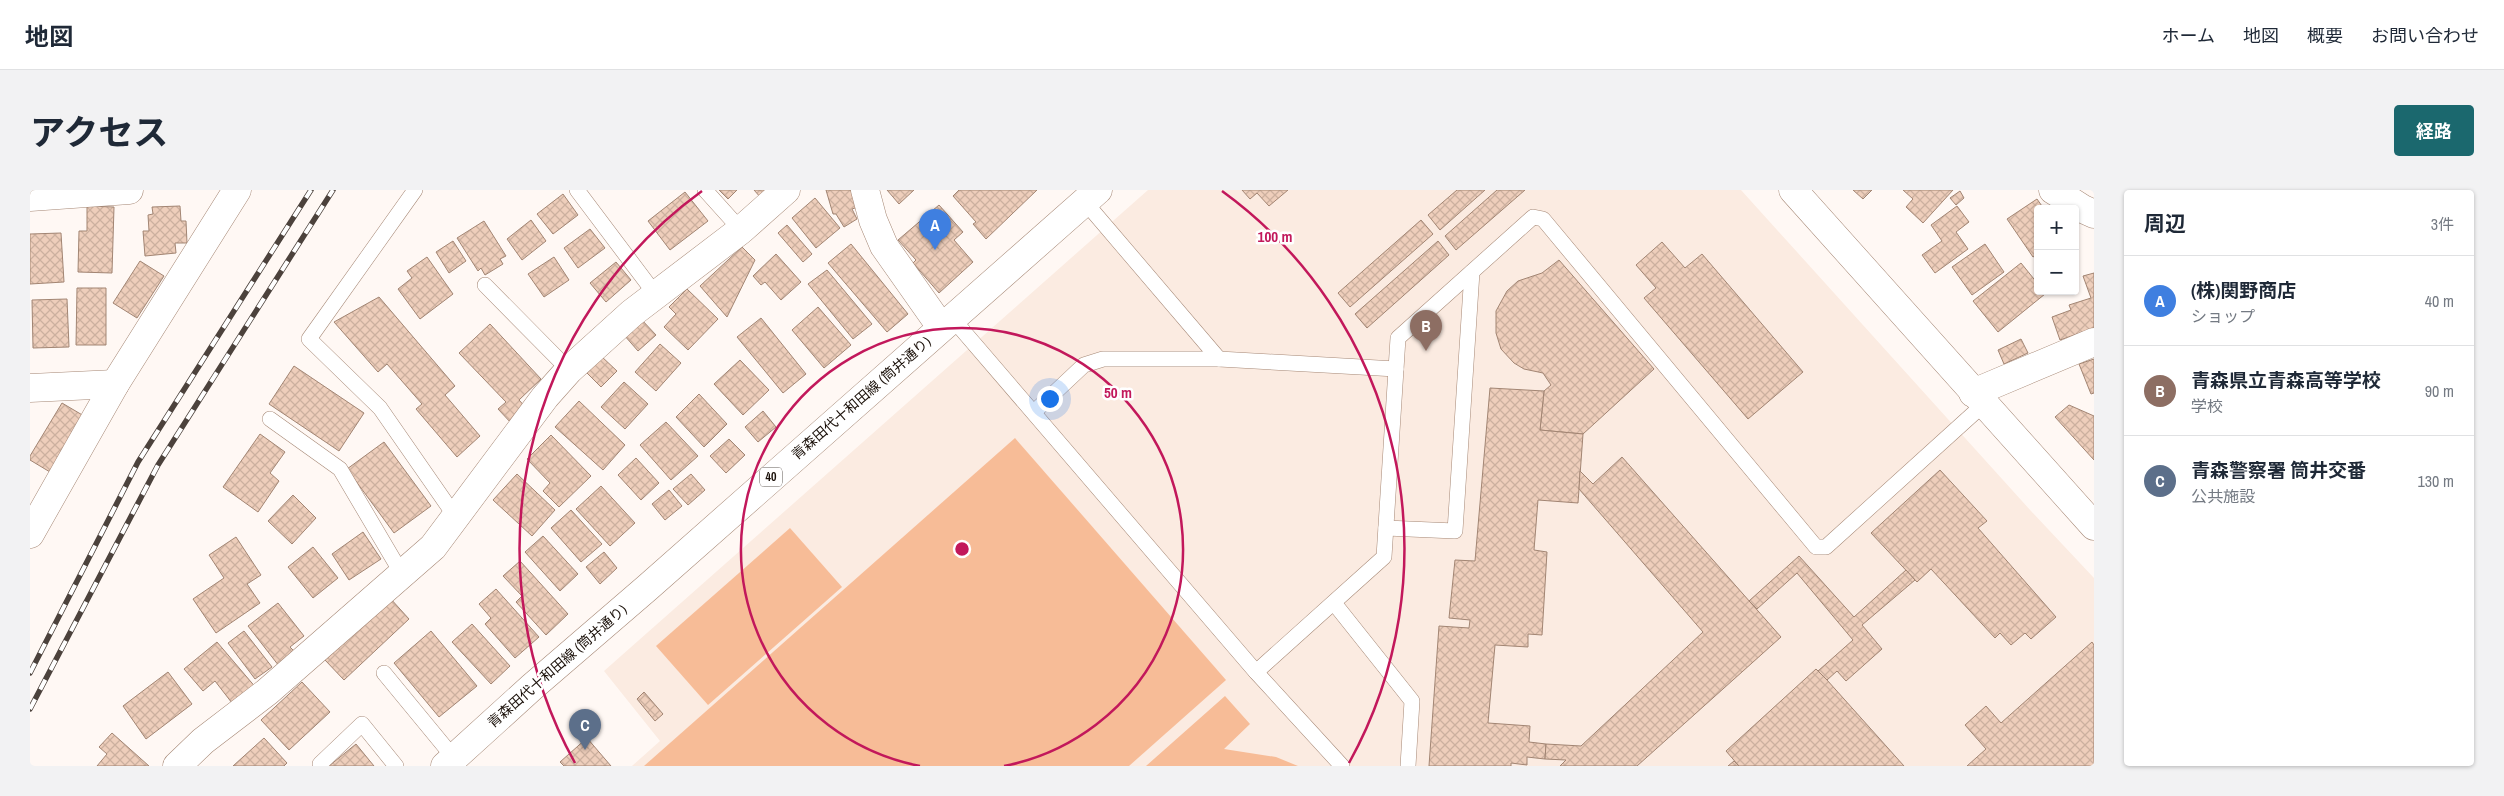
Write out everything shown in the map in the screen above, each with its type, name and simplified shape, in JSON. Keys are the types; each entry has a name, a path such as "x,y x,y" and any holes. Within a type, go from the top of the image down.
{"street":[{"path":"30,197 129,190"},
{"path":"30,534 115,384 237,190"},
{"path":"177,766 203,741 267,692 433,547 545,397 569,370 656,295 741,230 786,190"},
{"path":"865,190 873,220 884,246 947,322"},
{"path":"1793,190 1978,399 2094,526"},
{"path":"2053,190 2094,214"},
{"name":"青森田代十和田線 (筒井通り)","path":"449,762 1092,196"},
{"path":"1978,399 2094,342"},
{"path":"30,388 115,384"}],"lane":[{"path":"415,190 309,339 380,408 455,516"},
{"path":"577,190 656,295"},
{"path":"705,190 741,230"},
{"path":"1092,196 1219,359"},
{"path":"1256,672 1384,557 1398,338 1533,217 1543,218 1816,547 1826,547 1978,399"},
{"path":"1386,528 1456,531 1472,272"},
{"path":"485,285 569,370"},
{"path":"947,322 1034,412 1256,672 1342,766"},
{"path":"1034,412 1084,365 1103,359 1219,359 1396,369"},
{"path":"270,419 340,469 402,574"},
{"path":"1334,603 1412,701 1408,766"},
{"path":"384,673 449,762"},
{"path":"320,764 362,724 396,766"}],"shaded area":[{"path":"1148,190 1741,190 2031,511 2094,578 2094,766 632,766 660,741 604,671"},
{"path":"1015,438 1226,680 1129,766 644,766"},
{"path":"790,528 842,587 708,705 656,646"},
{"path":"1225,696 1250,724 1224,749 1276,757 1298,766 1146,766"}],"building":[{"path":"719,190 737,190 728,199"},
{"path":"754,190 770,190 761,198"},
{"path":"826,190 854,190 858,207 852,209 857,219 844,227 836,214 833,214"},
{"path":"887,190 914,190 899,204"},
{"path":"959,190 1037,190 986,239 973,224 976,222 953,196"},
{"path":"1242,190 1288,190 1269,206 1257,193 1250,199"},
{"path":"1457,190 1485,190 1440,230 1428,215"},
{"path":"1497,190 1525,190 1456,250 1445,236"},
{"path":"1853,190 1872,190 1863,199"},
{"path":"1903,190 1953,190 1923,223 1906,207 1913,199"},
{"path":"1960,191 1964,198 1956,205 1950,198"},
{"path":"685,192 708,221 670,250 648,221"},
{"path":"563,194 578,215 553,234 537,214"},
{"path":"815,198 840,228 816,248 792,218"},
{"path":"2037,199 2041,205 2034,205 2034,256 2033,257 2007,219"},
{"path":"939,205 963,232 954,240 973,262 939,293 913,263 916,260 898,240"},
{"path":"87,206 114,207 112,273 78,272 79,231 87,231"},
{"path":"180,206 181,221 186,221 187,243 175,243 176,253 145,256 143,231 149,231 148,215 153,214 152,207"},
{"path":"1957,206 1969,222 1956,232 1968,249 1935,273 1922,255 1942,241 1931,225"},
{"path":"531,220 546,241 522,260 507,239"},
{"path":"1421,220 1433,234 1350,307 1338,293"},
{"path":"484,221 506,256 500,259 503,264 485,275 481,268 478,271 457,238"},
{"path":"787,225 812,254 803,262 778,233"},
{"path":"590,229 605,248 578,268 564,248"},
{"path":"61,233 64,282 30,284 30,234"},
{"path":"453,241 466,261 449,273 436,252"},
{"path":"1438,241 1449,255 1367,328 1355,314"},
{"path":"1662,242 1685,268 1702,254 1803,372 1748,419 1644,298 1656,288 1636,265"},
{"path":"851,244 908,314 887,332 828,263"},
{"path":"1985,244 2004,272 1972,295 1952,267"},
{"path":"742,247 755,260 727,317 700,286"},
{"path":"776,254 801,282 781,300 765,282 761,285 753,276"},
{"path":"427,257 453,294 420,319 398,289 412,278 407,271"},
{"path":"554,257 569,280 544,297 528,274"},
{"path":"1559,260 1654,369 1583,434 1540,430 1544,391 1551,385 1543,373 1524,369 1514,363 1501,349 1496,333 1496,311 1507,291 1518,281 1542,273"},
{"path":"140,261 164,276 137,318 113,303"},
{"path":"616,262 631,280 606,302 590,283"},
{"path":"2021,263 2034,279 2034,295 2044,295 1998,332 1973,301"},
{"path":"827,270 872,324 853,339 808,284"},
{"path":"2094,273 2094,328 2060,340 2052,317 2071,310 2069,305 2091,298 2083,276"},
{"path":"77,288 106,288 106,345 76,345"},
{"path":"687,289 718,319 688,350 664,327 676,314 669,307"},
{"path":"379,297 455,386 445,395 480,436 457,457 416,409 422,404 387,364 378,372 334,322"},
{"path":"67,299 69,347 33,348 32,300"},
{"path":"818,307 851,345 824,368 792,330"},
{"path":"761,318 806,374 783,393 737,337"},
{"path":"641,319 656,335 638,351 624,335"},
{"path":"490,324 541,379 519,400 528,410 512,424 498,409 506,402 459,353"},
{"path":"2021,339 2028,353 2004,364 1998,350"},
{"path":"660,344 681,363 656,391 635,372"},
{"path":"601,356 617,371 601,387 586,372"},
{"path":"2094,359 2094,393 2091,394 2079,364"},
{"path":"740,360 769,390 743,415 714,384"},
{"path":"294,366 364,413 339,451 269,404"},
{"path":"624,382 648,404 625,429 601,407"},
{"path":"1490,388 1544,391 1540,430 1583,434 1578,503 1538,500 1534,550 1547,552 1542,635 1528,634 1528,647 1495,645 1488,723 1530,726 1529,742 1546,744 1545,759 1527,757 1527,765 1511,763 1511,766 1429,766 1439,626 1469,628 1470,620 1449,618 1455,560 1475,561"},
{"path":"699,394 727,424 704,447 676,417"},
{"path":"579,401 625,445 603,470 555,427"},
{"path":"62,403 84,416 50,472 30,460 30,456"},
{"path":"2069,405 2094,416 2094,460 2055,417"},
{"path":"763,411 776,427 758,442 745,427"},
{"path":"666,422 698,456 671,480 640,445"},
{"path":"260,434 285,452 270,473 279,481 258,512 223,487"},
{"path":"551,435 591,476 559,507 543,491 550,483 527,459"},
{"path":"729,439 745,455 726,473 710,456"},
{"path":"384,442 431,506 394,533 347,469"},
{"path":"1622,457 1781,637 1637,766 1560,766 1566,760 1545,759 1546,744 1581,746 1703,632 1579,489 1580,471 1593,484"},
{"path":"636,458 659,483 641,500 618,475"},
{"path":"1940,470 1987,521 1978,528 2056,617 2031,639 2025,633 2011,645 2000,633 1995,638 1931,569 1917,582 1871,533"},
{"path":"517,474 555,510 532,536 493,500"},
{"path":"691,474 705,490 688,505 673,489"},
{"path":"601,486 635,523 610,546 576,509"},
{"path":"669,490 682,506 665,520 652,504"},
{"path":"293,495 316,518 292,544 268,521"},
{"path":"571,510 602,544 581,562 551,528"},
{"path":"363,532 381,559 349,580 332,554"},
{"path":"543,536 578,574 560,591 525,552"},
{"path":"236,537 261,575 247,584 260,603 216,633 193,599 224,578 209,555"},
{"path":"313,547 338,578 313,598 288,567"},
{"path":"604,552 617,568 600,584 586,567"},
{"path":"1799,556 1854,617 1906,570 1915,580 1862,625 1882,649 1846,681 1837,671 1827,680 1818,671 1853,640 1797,573 1757,609 1749,601"},
{"path":"520,561 568,614 546,635 516,602 522,596 503,576"},
{"path":"496,589 539,637 515,658 485,624 491,618 479,604"},
{"path":"390,598 409,619 344,680 325,660"},
{"path":"278,603 304,636 290,647 296,653 279,666 248,626"},
{"path":"472,624 510,666 491,684 452,642"},
{"path":"244,631 272,667 255,679 228,643"},
{"path":"431,631 477,686 439,717 394,663"},
{"path":"217,642 257,689 232,703 215,681 203,691 184,669"},
{"path":"2092,642 2094,645 2094,766 1967,766 1986,749 1965,725 1986,706 2001,723"},
{"path":"1816,669 1904,766 1739,766 1726,751"},
{"path":"168,672 192,704 146,739 123,706"},
{"path":"302,682 330,712 289,750 261,720"},
{"path":"644,692 663,714 655,721 637,699"},
{"path":"112,733 149,766 97,766 107,754 99,747"},
{"path":"264,738 287,763 284,766 233,766"},
{"path":"587,738 611,766 564,766 560,762"},
{"path":"356,744 374,766 329,766"},
{"path":"1734,761 1739,766 1728,766"}],"railway":[{"path":"30,673 138,462 311,190"},
{"path":"30,709 158,465 333,190"}],"place":[{"name":"(株)関野商店","path":"935,250"},
{"name":"青森県立青森高等学校","path":"1426,351"},
{"name":"青森警察署 筒井交番","path":"585,750"}]}
